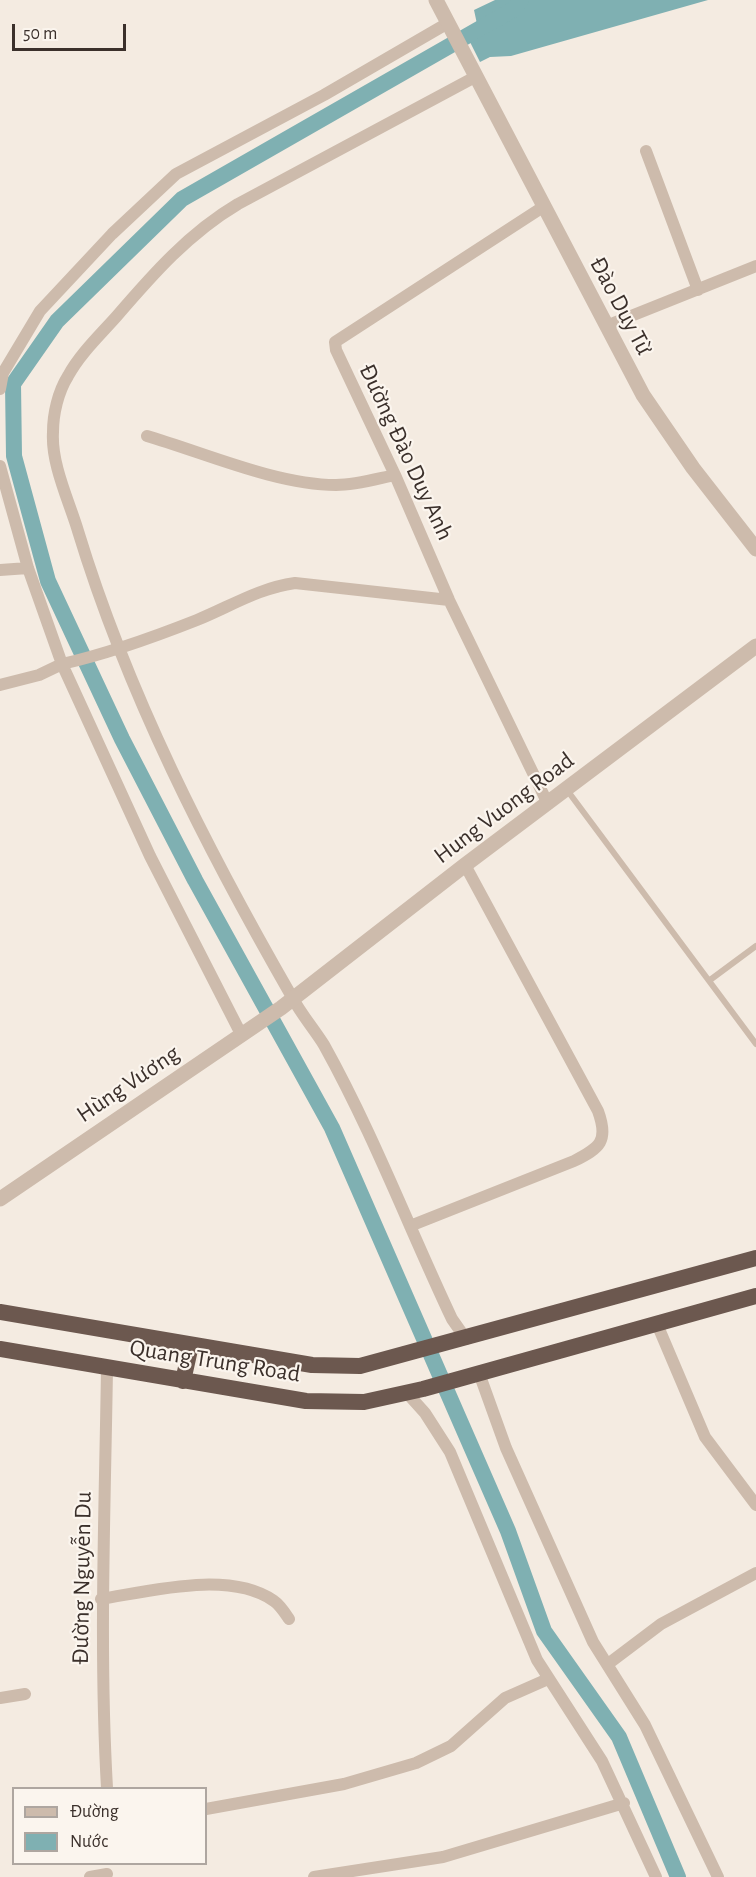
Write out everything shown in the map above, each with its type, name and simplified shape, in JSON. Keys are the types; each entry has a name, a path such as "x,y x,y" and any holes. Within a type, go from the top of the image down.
{"highway":[{"path":"463,1340 756,1258"},
{"path":"473,1375 756,1296"},
{"name":"Quang Trung Road","path":"0,1312 324,1365 360,1366 463,1340"},
{"path":"183,1381 191,1345"},
{"name":"Quang Trung Road","path":"0,1349 306,1401 364,1402 473,1375"}],"street":[{"name":"Đào Duy Từ","path":"436,0 644,395 668,433 756,549"},
{"path":"0,389 3,373 17,347 47,303 112,234 176,174 334,90 449,25"},
{"path":"463,1340 323,1043 287,1003 248,919 148,721 115,648 54,449 54,417 67,378 82,355 156,271 212,219 474,73"},
{"path":"646,151 698,290"},
{"name":"Đường Đào Duy Anh","path":"543,207 335,342 336,350 395,475 449,600 548,804"},
{"path":"606,326 756,266"},
{"path":"147,436 288,479 316,484 357,483 395,475"},
{"path":"0,466 28,568 64,664 145,846 244,1031"},
{"path":"0,570 28,568"},
{"path":"0,685 39,675 64,664 198,620 253,594 287,584 449,600"},
{"name":"Hung Vuong Road","path":"287,1003 465,865 756,646"},
{"path":"410,1226 574,1161 597,1148 602,1142 604,1132 598,1111 465,865"},
{"name":"Hùng Vương","path":"0,1199 287,1003"},
{"path":"657,1324 705,1437 756,1505"},
{"name":"Đường Nguyễn Du","path":"107,1368 101,1599 102,1693 107,1787"},
{"path":"473,1375 593,1642 645,1725 718,1877"},
{"path":"415,1391 425,1413 450,1452 508,1595 548,1679 594,1748 624,1803 656,1877"},
{"path":"608,1664 661,1624 756,1573"},
{"path":"101,1599 185,1586 215,1584 252,1591 275,1601 289,1619"},
{"path":"207,1809 344,1784 416,1763 451,1746 505,1698 548,1679"},
{"path":"0,1698 25,1694"},
{"path":"314,1877 443,1857 624,1803"},
{"path":"90,1877 107,1871"}],"lane":[{"path":"566,790 756,1044"},
{"path":"710,980 756,946"}],"water":[{"path":"495,0 708,0 511,56 490,57 480,62 464,30 477,24 474,10"}],"waterway":[{"path":"521,0 514,9 182,199 57,321 13,384 14,456 48,581 122,739 195,880 332,1128 508,1531 544,1631 619,1737 678,1877"}]}
